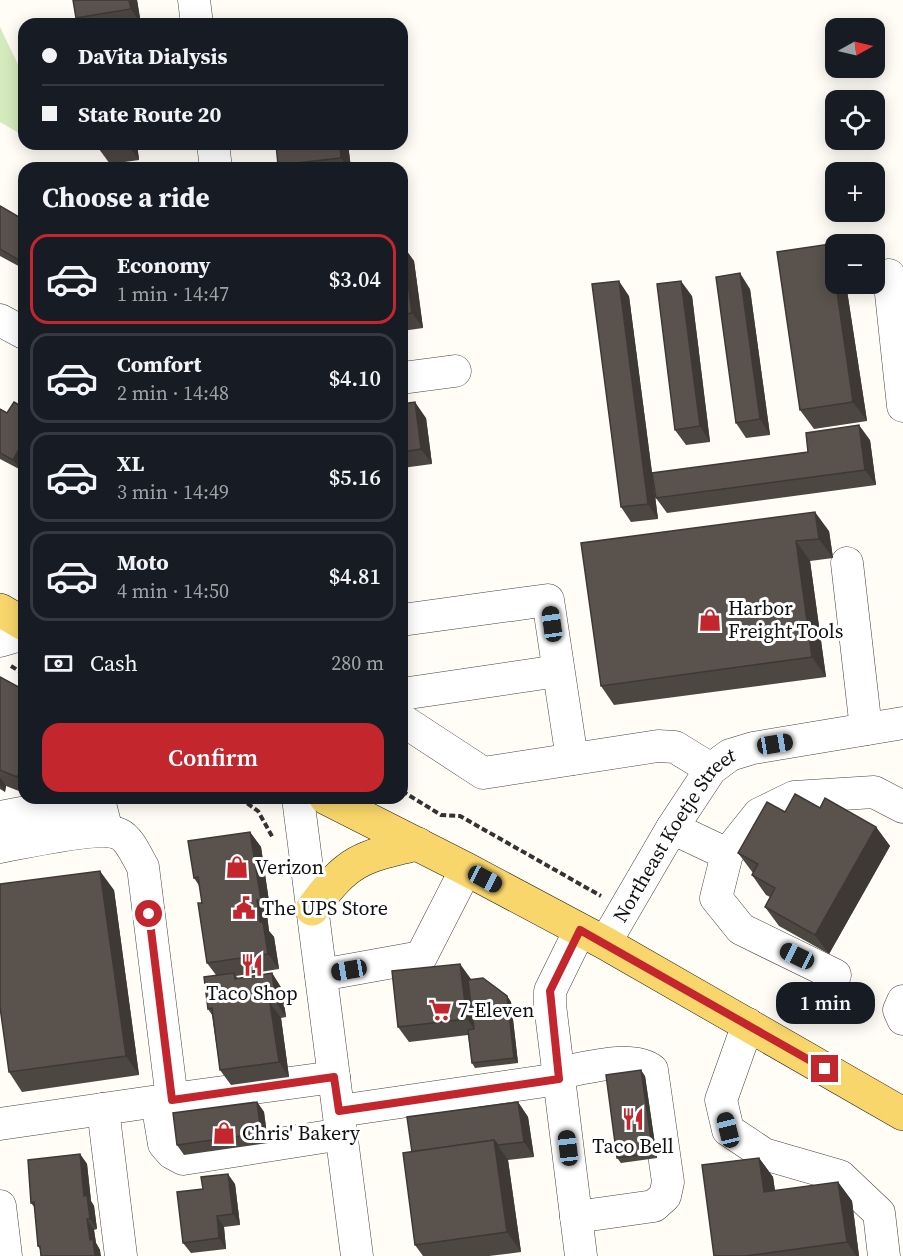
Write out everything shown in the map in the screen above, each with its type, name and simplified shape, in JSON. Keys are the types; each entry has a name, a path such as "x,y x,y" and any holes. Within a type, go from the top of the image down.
{"main road":[{"path":"0,610 18,620"},
{"path":"338,804 593,937 903,1114"},
{"path":"312,909 347,867 365,857 418,844"}],"street":[{"path":"194,0 196,18"},
{"path":"889,275 903,406"},
{"path":"0,320 18,330"},
{"path":"408,377 455,371"},
{"path":"847,563 866,729"},
{"path":"408,619 548,600 573,759"},
{"path":"0,641 18,636"},
{"path":"408,693 558,671"},
{"name":"Northeast Koetje Street","path":"581,1256 550,991 593,937 672,828 711,769 730,755 753,748 903,723"},
{"path":"408,724 483,773 658,746 675,747 711,769"},
{"path":"835,975 741,929 716,898 727,854 759,814 794,797 874,792 903,807"},
{"path":"0,817 68,804"},
{"path":"95,804 101,808 107,831"},
{"path":"299,804 357,1256"},
{"path":"672,828 727,854"},
{"path":"0,847 101,830 119,834 132,848 143,867 165,1101 164,1144 172,1153 183,1159 559,1076 632,1062 646,1065 652,1070 668,1182 665,1196 654,1206 576,1216"},
{"path":"321,975 421,957 466,869"},
{"path":"903,1001 899,1010 903,1019"},
{"path":"748,1024 720,1100 728,1130 764,1154 840,1176 879,1213 884,1256"},
{"path":"0,1124 334,1077"},
{"path":"103,1109 121,1256"},
{"path":"0,1206 6,1256"}],"path":[{"path":"408,795 441,815 460,816 606,898"}],"green space":[{"path":"0,27 18,64 18,132 0,122"}],"building":[{"path":"73,0 129,0 131,9 76,18"},
{"path":"277,150 340,150 341,158 278,162"},
{"path":"0,206 18,216 18,260 0,249"},
{"path":"825,245 825,294 837,294 853,402 800,410 777,252"},
{"path":"740,273 760,419 736,423 716,277"},
{"path":"619,281 648,504 621,507 592,284"},
{"path":"681,281 700,426 675,430 657,284"},
{"path":"408,283 412,313 408,314"},
{"path":"14,402 18,404 18,451 13,460 0,453 0,409 7,413"},
{"path":"415,402 421,449 408,451 408,403"},
{"path":"859,425 865,470 656,498 652,473 808,452 806,433"},
{"name":"Harbor Freight Tools","path":"815,512 819,539 796,541 812,657 601,686 581,543"},
{"path":"0,677 18,687 18,775 17,777 0,770"},
{"path":"795,794 820,808 825,798 876,827 815,935 765,907 775,888 752,875 758,864 738,853 767,802 785,812"},
{"path":"250,832 261,900 257,900 260,922 263,922 268,954 207,963 198,903 202,903 198,877 194,878 188,841"},
{"path":"100,871 126,1056 9,1072 0,1007 0,884"},
{"name":"7-Eleven","path":"460,964 467,1019 398,1027 392,971"},
{"path":"234,973 235,979 272,973 276,1002 270,1003 279,1062 220,1070 212,1008 208,1009 204,977"},
{"path":"483,978 507,996 514,1058 472,1063 468,1030 474,1029 468,980"},
{"name":"Taco Bell","path":"641,1070 653,1153 617,1158 606,1075"},
{"path":"257,1102 261,1133 177,1145 173,1113"},
{"path":"518,1102 524,1142 498,1145 494,1140 412,1152 407,1117"},
{"path":"494,1140 507,1232 415,1245 403,1153"},
{"path":"80,1154 84,1196 87,1195 90,1219 87,1219 90,1240 93,1239 95,1256 41,1256 34,1202 31,1203 28,1160"},
{"path":"759,1158 764,1192 838,1182 847,1242 745,1256 714,1256 702,1165"},
{"path":"228,1174 233,1214 217,1216 219,1238 183,1243 177,1192 203,1189 201,1177"}],"place":[{"name":"Harbor Freight Tools","path":"710,620"},
{"name":"Verizon","path":"237,867"},
{"name":"The UPS Store","path":"244,908"},
{"name":"Taco Shop","path":"252,965"},
{"name":"7-Eleven","path":"440,1010"},
{"name":"Taco Bell","path":"633,1119"},
{"name":"Chris' Bakery","path":"224,1133"}],"route":[{"path":"149,914 172,1100 334,1077 339,1111 559,1079 550,991 580,930 825,1069"}]}
